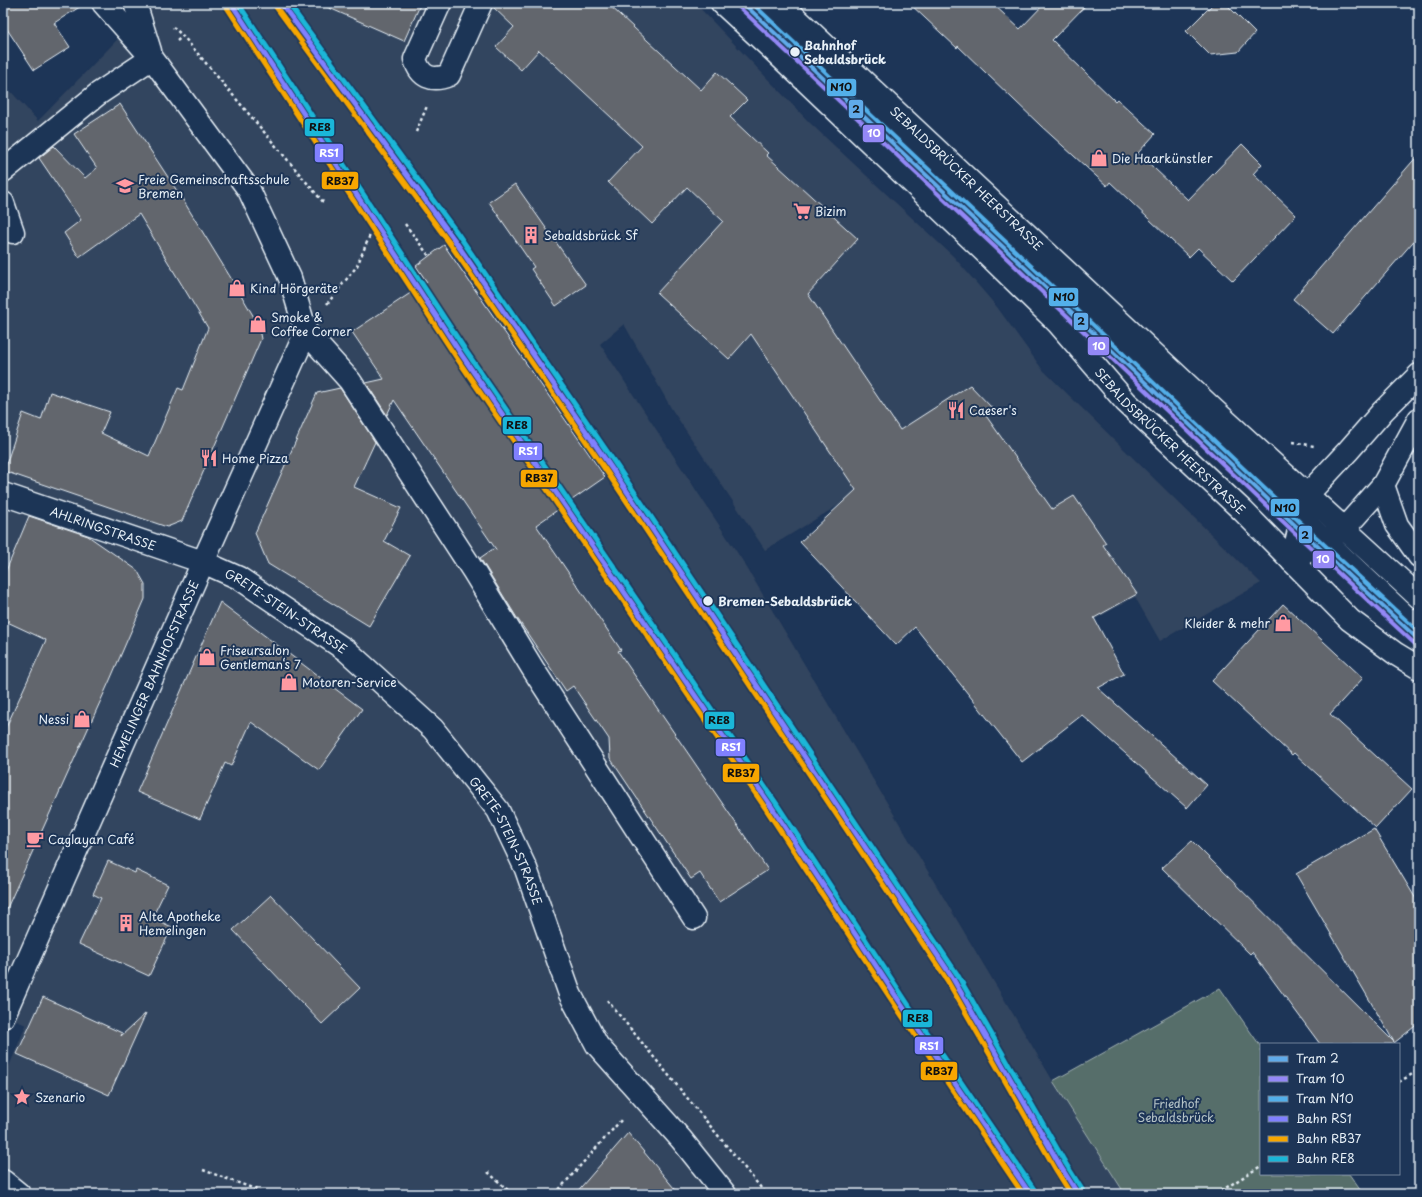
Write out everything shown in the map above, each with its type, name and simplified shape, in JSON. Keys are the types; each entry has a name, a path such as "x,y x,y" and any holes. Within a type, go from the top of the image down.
{"main road":[{"path":"102,3 152,58 249,190 290,278 306,332 350,381 474,572 533,669 694,918"},
{"path":"135,3 152,58"},
{"path":"440,3 415,59 421,72 435,79 449,75 481,3"},
{"name":"SEBALDSBRÜCKER HEERSTRASSE","path":"722,3 1058,323 1126,402 1243,510 1350,620 1396,654 1419,668"},
{"path":"753,3 1419,629"},
{"name":"SEBALDSBRÜCKER HEERSTRASSE","path":"780,3 1212,409 1419,597"},
{"path":"3,171 98,94 152,58"},
{"path":"3,203 13,232"},
{"name":"HEMELINGER BAHNHOFSTRASSE","path":"3,1017 306,332"},
{"path":"1292,561 1307,495 1383,411 1419,375"},
{"path":"1292,561 1344,529 1383,485 1419,419"},
{"path":"1383,485 1397,525 1419,556"},
{"name":"AHLRINGSTRASSE","path":"3,494 203,562"},
{"name":"GRETE-STEIN-STRASSE","path":"203,562 239,578 347,651 433,729 498,810 526,868 570,994 597,1046 681,1139 725,1194"},
{"path":"3,1181 19,1194"}],"path":[{"path":"152,58 183,36 324,203"},
{"path":"416,132 428,102"},
{"path":"405,224 429,256"},
{"path":"306,332 357,266 370,236"},
{"path":"603,994 766,1194"},
{"path":"1400,1081 1419,1070"},
{"path":"555,1194 642,1096"},
{"path":"1216,1194 1260,1167"},
{"path":"203,1170 256,1189 262,1194"},
{"path":"488,1172 512,1194"}],"shaded area":[{"path":"150,3 695,3 810,123 954,257 997,307 1042,369 1261,583 1160,641 1135,597 1023,659 847,500 765,550 671,408 624,324 600,344 744,563 1053,1081 1125,1194 3,1194 3,1081 26,1025 3,1015 3,83 38,121 113,44"}],"green space":[{"name":"Friedhof Sebaldsbrück","path":"1220,988 1260,1046 1260,1175 1350,1175 1363,1194 1125,1194 1053,1081"}],"building":[{"path":"3,3 86,3 54,23 70,47 34,70 3,23"},
{"path":"318,3 421,3 404,41"},
{"path":"493,3 607,3 701,90 717,72 747,100 730,117 768,153 766,155 858,239 808,294 900,430 970,385 992,408 984,413 1052,509 1074,496 1106,543 1103,545 1137,594 1094,618 1124,674 1098,688 1207,785 1187,808 1082,715 1022,762 915,627 896,645 800,542 856,490 751,334 729,359 657,293 723,221 687,187 652,224 608,182 642,146 539,50 521,70 496,47 514,27 493,7"},
{"path":"909,3 992,3 1020,29 1045,3 1088,3 1052,40 1115,101 1117,99 1155,134 1138,153 1188,200 1242,144 1262,164 1253,174 1296,215 1233,281 1198,248 1189,257 1110,182 1107,186 1041,126 958,46 957,48"},
{"path":"1214,3 1225,3 1255,33 1238,52 1210,55 1186,31"},
{"path":"120,104 183,200 237,288 258,324 261,339 182,521 167,527 4,471 23,413 41,420 50,392 110,412 101,433 149,456 178,388 183,390 208,328 139,214 79,257 64,233 81,220 39,158 54,146 85,178 97,168 74,134"},
{"path":"1419,154 1419,235 1333,334 1293,299"},
{"name":"Sebaldsbrück Sf","path":"515,184 586,285 556,306 531,269 534,267 489,202"},
{"path":"444,245 605,477 536,525 621,650 618,651 768,870 719,902 700,873 691,879 610,758 609,739 573,686 566,691 517,618 480,558 493,549 497,550 394,400 387,415 366,383 384,379 352,332 427,282 416,266"},
{"path":"340,388 375,442 354,487 401,508 384,541 410,556 369,626 268,564 255,533 317,393"},
{"path":"29,516 88,536 137,570 145,584 145,599 3,917 3,734 46,640 3,620 3,578"},
{"path":"220,602 362,709 319,770 251,722 231,766 225,763 200,819 137,792"},
{"path":"1283,604 1363,678 1330,714 1412,789 1376,828 1294,753 1292,755 1212,681"},
{"path":"1374,829 1419,904 1419,1023 1394,1043 1319,1043 1252,952 1250,954 1162,868 1192,841 1394,1042 1296,874"},
{"name":"Alte Apotheke Hemelingen","path":"108,861 135,873 136,870 168,885 152,918 172,927 149,976 79,944 101,898 93,894"},
{"path":"271,895 360,988 322,1024 233,930"},
{"path":"43,997 122,1033 121,1036 146,1013 109,1095 17,1054"},
{"path":"628,1133 679,1194 575,1194"}],"tram line":[{"name":"2","path":"743,3 1002,246 1299,529 1419,640"},
{"name":"N10","path":"752,3 1303,525 1419,632"},
{"name":"10","path":"739,7 998,250 1295,533 1415,644"}],"rail line":[{"name":"RS1","path":"231,3 461,354 771,806 905,1010 1030,1194"},
{"name":"RE8","path":"238,3 466,351 776,803 910,1007 1035,1191"},
{"name":"RS1","path":"281,3 453,238 612,469 952,977 1078,1194"},
{"name":"RE8","path":"288,3 458,234 617,466 957,974 1083,1191"},
{"name":"RB37","path":"226,6 456,357 766,809 900,1013 1023,1194"},
{"name":"RB37","path":"276,7 448,241 607,472 947,980 1071,1194"}],"place":[{"name":"Bahnhof Sebaldsbrück","path":"795,52"},
{"name":"Die Haarkünstler","path":"1099,158"},
{"name":"Freie Gemeinschaftsschule Bremen","path":"125,186"},
{"name":"Bizim","path":"802,211"},
{"name":"Sebaldsbrück Sf","path":"531,235"},
{"name":"Kind Hörgeräte","path":"237,288"},
{"name":"Smoke & Coffee Corner","path":"258,324"},
{"name":"Caeser's","path":"956,410"},
{"name":"Home Pizza","path":"209,458"},
{"name":"Bremen-Sebaldsbrück","path":"708,601"},
{"name":"Kleider & mehr","path":"1283,623"},
{"name":"Friseursalon Gentleman‘s 7","path":"207,657"},
{"name":"Motoren-Service","path":"289,682"},
{"name":"Nessi","path":"82,719"},
{"name":"Caglayan Café","path":"35,839"},
{"name":"Alte Apotheke Hemelingen","path":"126,923"},
{"name":"Szenario","path":"22,1097"}]}
